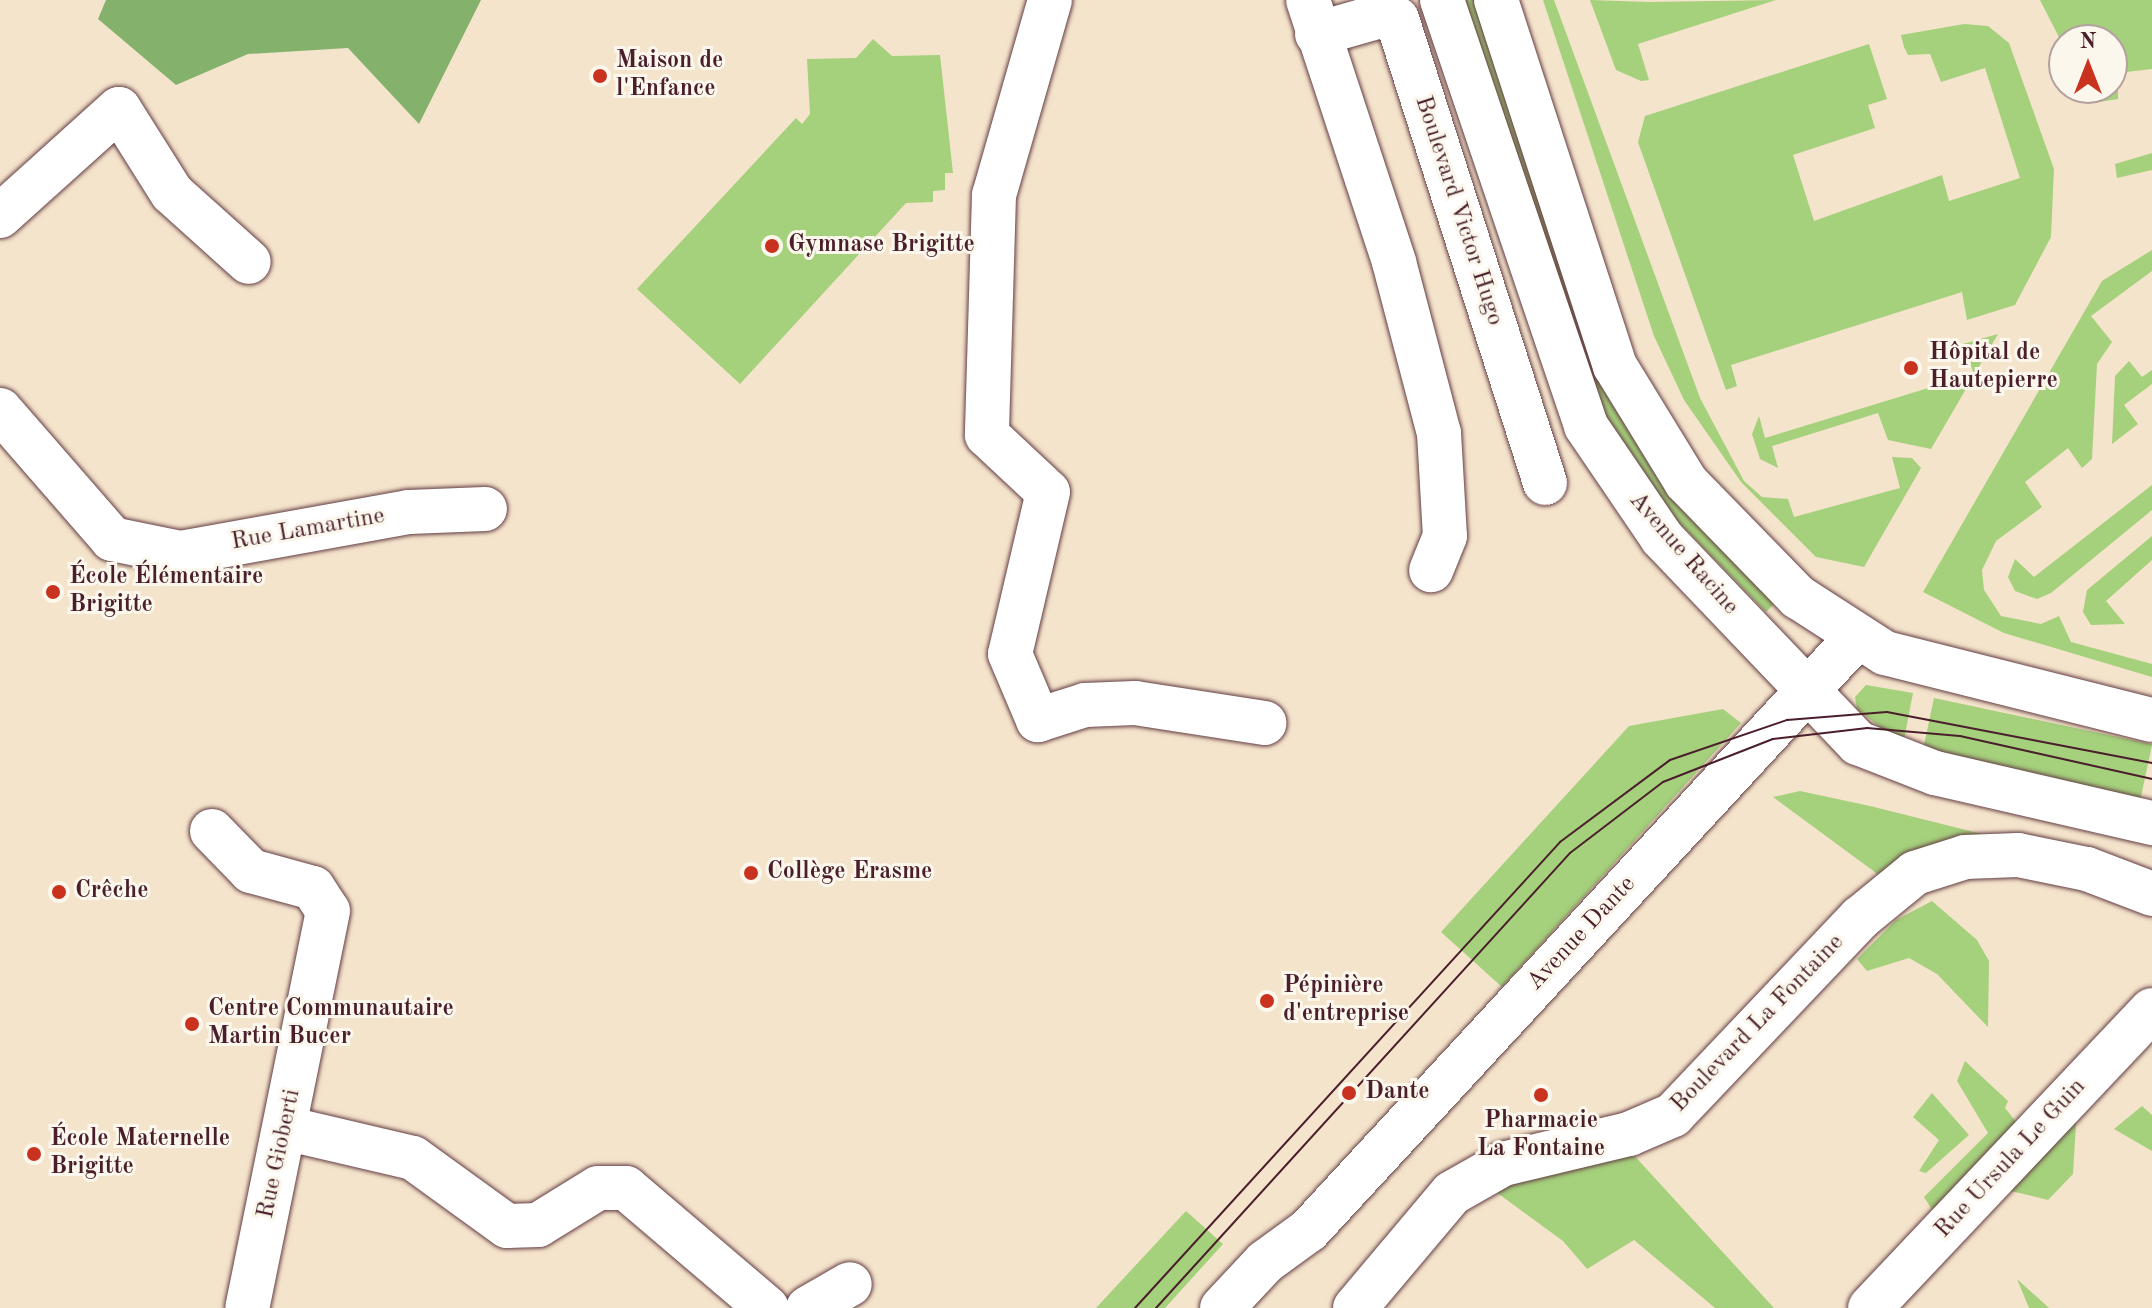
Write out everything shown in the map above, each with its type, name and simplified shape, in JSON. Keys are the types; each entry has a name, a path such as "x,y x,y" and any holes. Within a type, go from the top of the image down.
{"street":[{"path":"1050,0 994,195 987,435 1048,492 1010,654 1038,720 1085,705 1135,703 1264,723"},
{"name":"Avenue Racine","path":"1442,0 1586,426 1662,538 1858,743 1935,773 2152,823"},
{"name":"Avenue Racine","path":"1496,0 1590,300 1647,426 1735,535 1798,597 1856,638 1928,669 2152,720"},
{"name":"Boulevard Victor Hugo","path":"1431,570 1445,536 1439,433 1394,262 1313,17 1387,14 1397,19 1545,483"},
{"path":"0,216 119,109 172,193 249,262"},
{"name":"Rue Lamartine","path":"0,410 112,539 181,553 394,514 485,509"},
{"name":"Avenue Dante","path":"1222,1308 1265,1262 1309,1230 1856,638"},
{"name":"Rue Gioberti","path":"212,831 234,860 313,888 328,911 247,1308"},
{"name":"Boulevard La Fontaine","path":"1369,1303 1452,1193 1503,1164 1629,1134 1673,1115 1892,892 1915,873 1965,857 2018,855 2073,866 2152,894"},
{"name":"Rue Ursula Le Guin","path":"1870,1308 2152,1010"},
{"path":"285,1128 413,1158 507,1226 538,1225 598,1188 626,1188 767,1308"},
{"name":"Avenue Dante","path":"1257,1308 1283,1279 1309,1230"},
{"path":"808,1308 850,1284"}],"green space":[{"path":"106,0 481,0 419,124 348,48 248,54 176,85 98,19"},
{"path":"1461,0 1476,0 1539,196 1777,601 1766,612 1668,511 1602,412"},
{"path":"1543,0 1554,0 1700,398 1744,481 1762,497 1788,499 1794,517 1900,488 1892,457 1912,458 1921,468 1864,567 1816,557 1741,482 1684,400 1654,336"},
{"path":"1590,0 1776,0 1638,44 1649,80 1641,81 1616,70"},
{"path":"2040,0 2152,0 2152,69 2128,72 2128,24 2052,24"},
{"path":"1964,24 1988,26 2009,43 2054,169 2051,237 2015,305 1967,320 1962,292 1731,365 1737,386 1726,390 1638,142 1645,116 1869,44 1887,99 1868,105 1875,128 1793,155 1814,221 1942,175 1949,201 2020,178 1985,68 1941,82 1930,54 1908,55 1904,47 1901,35"},
{"name":"Gymnase Brigitte","path":"873,39 892,56 940,55 953,173 945,173 945,190 933,191 933,202 906,203 740,384 637,289 796,118 802,124 810,114 807,59 856,58"},
{"path":"2152,153 2152,170 2117,178 2115,164"},
{"path":"2152,250 2152,271 2091,316 2112,342 2097,364 2092,459 2082,468 2068,448 2025,482 2042,507 1996,541 1982,570 1984,590 2001,616 2041,624 2059,616 2071,642 2152,664 2152,677 2004,633 1923,592 2102,281"},
{"path":"1998,334 1931,449 1888,440 1878,413 1772,446 1778,468 1760,459 1752,434 1759,416 1765,438 1974,374 1963,344"},
{"path":"2129,361 2142,377 2152,370 2152,384 2124,405 2138,424 2112,444 2115,376"},
{"path":"2152,485 2152,510 2051,593 2037,599 2015,591 2008,577 2015,559 2034,577"},
{"path":"2152,536 2152,560 2106,601 2125,624 2091,625 2083,612 2087,590"},
{"path":"1866,685 1913,693 1903,745 1857,709 1855,697"},
{"path":"1934,698 2152,744 2140,800 1922,754"},
{"path":"1723,709 1741,723 1502,987 1441,932 1629,726"},
{"path":"1800,791 2010,841 1887,881 1773,797"},
{"path":"1932,901 1977,940 1989,961 1988,1027 1937,974 1909,958 1867,971 1857,959 1896,920"},
{"path":"1965,1061 2008,1101 2005,1108 2029,1138 2079,1073 2073,1174 2048,1200 2011,1191 1954,1244 1924,1197 1988,1133 1957,1081"},
{"path":"1932,1093 1969,1135 1926,1173 1919,1171 1939,1140 1913,1117"},
{"path":"2142,1106 2152,1115 2152,1151 2114,1129"},
{"path":"1630,1151 1774,1308 1715,1308 1634,1240 1587,1269 1563,1241 1492,1189"},
{"path":"1186,1211 1223,1244 1165,1308 1096,1308"},
{"path":"2017,1279 2049,1308 2029,1308"}],"tram line":[{"path":"1135,1308 1560,842 1670,760 1787,720 1887,712 2152,763"},
{"path":"1156,1308 1570,853 1663,782 1773,739 1867,728 1960,736 2152,779"}],"place":[{"name":"Maison de l'Enfance","path":"600,76"},
{"name":"Gymnase Brigitte","path":"772,246"},
{"name":"Hôpital de Hautepierre","path":"1911,368"},
{"name":"École Élémentaire Brigitte","path":"53,592"},
{"name":"Collège Erasme","path":"751,873"},
{"name":"Crêche","path":"59,892"},
{"name":"Pépinière d'entreprise","path":"1267,1001"},
{"name":"Centre Communautaire Martin Bucer","path":"192,1024"},
{"name":"Dante","path":"1349,1093"},
{"name":"Pharmacie La Fontaine","path":"1541,1095"},
{"name":"École Maternelle Brigitte","path":"34,1154"}]}
